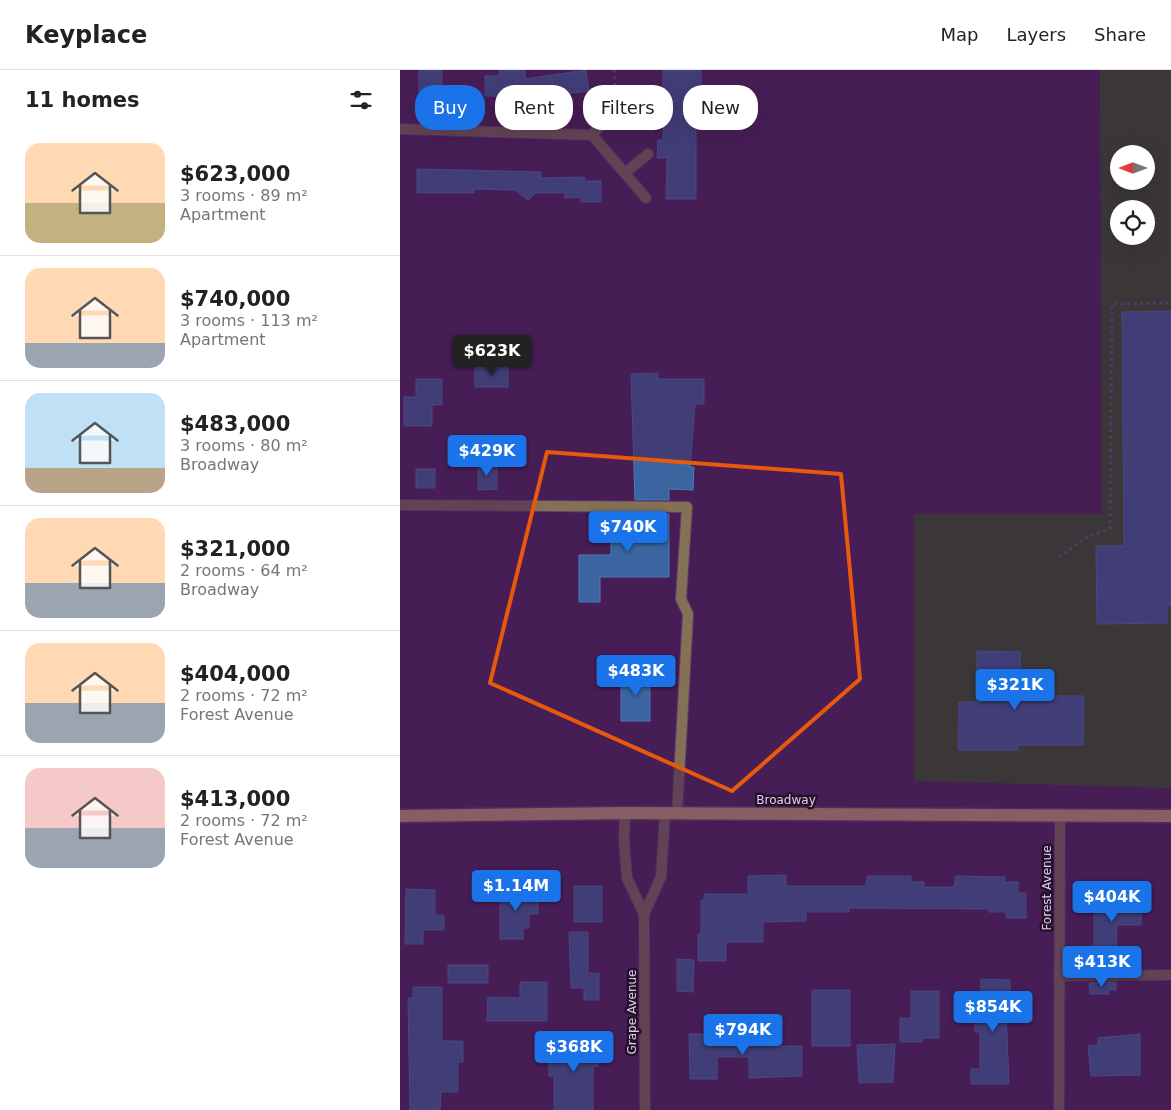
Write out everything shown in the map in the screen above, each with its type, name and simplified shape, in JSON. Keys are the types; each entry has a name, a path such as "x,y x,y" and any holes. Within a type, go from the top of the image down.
{"main road":[{"name":"Broadway","path":"400,816 626,813 1171,816"}],"street":[{"path":"400,129 592,135 646,198"},
{"path":"592,135 597,130"},
{"path":"625,173 648,154"},
{"name":"Grape Avenue","path":"400,505 687,507 681,599 688,614 671,814 660,877 644,914 645,1110"},
{"name":"Grape Avenue","path":"626,813 624,841 627,878 644,914"},
{"name":"Forest Avenue","path":"1059,1110 1060,815"},
{"path":"1059,976 1171,975"}],"path":[{"path":"1059,558 1085,538 1110,529 1112,304 1171,303"}],"highlighted area":[{"path":"547,452 841,474 860,679 732,791 490,683"}],"green space":[{"path":"1100,70 1171,70 1171,788 914,781 914,514 1102,514"}],"building":[{"path":"419,70 442,70 442,85 419,85"},
{"path":"499,70 525,70 525,79 586,70 588,85 583,85 583,92 573,93 573,85 495,85 495,96 485,96 485,76 499,76"},
{"path":"663,70 701,70 701,85 683,85 683,130 696,130 696,199 666,199 667,158 657,158 658,140 663,140 663,130 673,130 673,85 663,85"},
{"path":"417,169 541,172 541,178 584,177 585,181 601,181 601,202 581,202 581,197 565,198 565,193 535,193 528,200 515,190 474,189 474,193 417,193"},
{"path":"1171,311 1171,606 1167,606 1167,623 1097,624 1096,546 1124,546 1122,312"},
{"path":"475,367 508,367 508,387 475,387"},
{"path":"658,373 658,379 704,379 704,404 695,404 690,467 694,467 693,490 669,489 669,500 635,500 631,374"},
{"path":"416,379 442,379 442,405 432,405 432,426 404,426 404,397 416,397"},
{"path":"478,465 497,465 497,489 478,490"},
{"path":"416,469 435,469 435,488 416,488"},
{"path":"611,513 669,514 669,577 600,577 600,602 579,602 579,555 611,555"},
{"path":"977,651 1020,652 1020,696 1084,696 1083,745 1018,745 1018,750 958,750 959,702 977,702"},
{"path":"632,668 650,668 650,721 621,721 621,681 632,681"},
{"path":"786,875 786,886 865,886 868,876 911,876 911,882 924,882 924,887 954,887 956,876 1005,877 1005,882 1018,882 1018,893 1026,893 1026,918 1006,918 1006,912 989,912 989,909 849,908 849,912 806,912 806,921 763,922 763,942 726,942 726,961 698,961 698,934 701,934 701,900 704,900 704,894 748,894 748,876"},
{"path":"500,886 519,887 519,894 538,895 538,914 529,914 529,928 523,928 523,939 500,939"},
{"path":"574,886 602,886 602,922 574,922"},
{"path":"1141,887 1141,925 1117,925 1116,969 1088,969 1088,946 1094,946 1094,888"},
{"path":"406,889 435,890 435,915 444,915 444,930 423,930 423,944 405,944"},
{"path":"569,932 588,932 588,973 599,973 599,1000 584,1000 584,988 571,988"},
{"path":"677,959 694,960 693,992 677,991"},
{"path":"448,965 488,965 488,983 448,983"},
{"path":"981,979 1010,980 1010,1012 1006,1012 1009,1084 971,1084 971,1069 980,1069 980,1032 975,1032 975,1012 980,1012"},
{"path":"520,982 547,982 547,1021 487,1021 488,997 520,998"},
{"path":"1116,982 1116,990 1109,990 1109,994 1090,994 1089,983"},
{"path":"413,987 442,987 442,1041 463,1041 463,1062 458,1062 458,1092 441,1092 440,1110 410,1110 408,998 413,998"},
{"path":"812,990 850,990 850,1046 812,1046"},
{"path":"911,991 939,991 939,1038 922,1038 922,1042 900,1042 900,1018 911,1018"},
{"path":"563,1033 585,1033 585,1044 598,1044 598,1066 593,1066 593,1110 554,1110 554,1076 549,1076 549,1052 563,1053"},
{"path":"689,1034 736,1034 736,1040 780,1040 780,1046 802,1046 802,1076 749,1078 749,1057 717,1057 717,1079 690,1079"},
{"path":"1140,1034 1140,1075 1091,1076 1088,1046 1098,1045 1098,1038"},
{"path":"895,1044 893,1082 859,1083 857,1045"}]}
